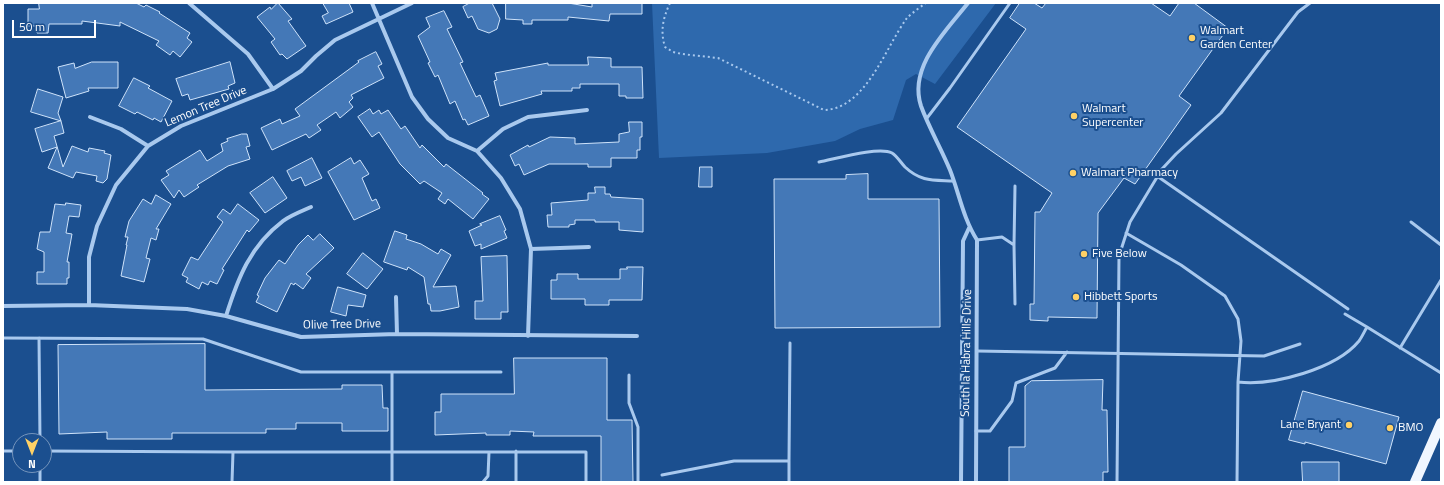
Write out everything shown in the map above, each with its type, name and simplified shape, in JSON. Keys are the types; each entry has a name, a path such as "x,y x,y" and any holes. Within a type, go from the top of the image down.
{"main road":[{"path":"1415,482 1441,423"}],"street":[{"path":"189,3 248,54 273,89"},
{"path":"372,3 412,97 428,119 448,138 477,151 501,178 520,209 531,249 528,336"},
{"name":"Lemon Tree Drive","path":"89,305 90,257 97,226 116,185 148,146 181,126 273,89 301,71 335,40 412,3"},
{"path":"968,3 929,53 918,84 921,105 953,181 969,228 977,240"},
{"path":"477,151 503,128 528,117 587,110"},
{"path":"90,117 121,128 148,146"},
{"path":"226,316 244,267 261,241 284,220 311,207"},
{"name":"South la Habra Hills Drive","path":"961,482 963,241 969,228"},
{"name":"South la Habra Hills Drive","path":"976,482 977,240"},
{"path":"531,249 589,247"},
{"path":"396,297 397,334"},
{"name":"Olive Tree Drive","path":"3,306 89,305 187,309 226,316 301,337 397,334 637,336"}],"lane":[{"path":"926,118 950,88 1010,3"},
{"path":"1117,482 1119,256 1130,222 1157,176 1176,154 1221,113 1298,12 1310,3"},
{"path":"819,162 877,151 888,151 894,153 904,166 917,177 924,180 953,181"},
{"path":"1157,176 1348,309"},
{"path":"1014,186 1016,304"},
{"path":"1411,222 1441,245"},
{"path":"1126,233 1182,265 1225,296 1238,319 1241,341 1238,382 1237,482"},
{"path":"977,240 1002,237 1014,245"},
{"path":"1400,348 1441,280"},
{"path":"1345,314 1441,373"},
{"path":"1238,382 1272,382 1324,367 1352,348 1359,341 1367,328"},
{"path":"3,338 203,339 301,372 501,372"},
{"path":"39,338 40,433"},
{"path":"789,482 790,343"},
{"path":"977,351 1264,356 1300,344"},
{"path":"976,431 990,431 1012,401 1016,383 1055,368 1067,352"},
{"path":"392,373 392,482"},
{"path":"629,375 629,403 638,427 638,482"},
{"path":"52,451 586,452 586,482"},
{"path":"516,451 516,482"},
{"path":"232,482 233,452"},
{"path":"483,482 488,476 489,452"},
{"path":"662,475 734,460 789,460"}],"path":[{"path":"670,3 664,15 662,27 665,47 673,52 682,54 718,58 824,110 834,110 855,96 877,72 908,17 926,3"}],"shaded area":[{"path":"652,3 996,3 935,84 916,74 906,80 893,120 860,129 835,141 767,153 659,158"}],"building":[{"path":"39,3 136,3 144,7 146,5 160,12 159,13 190,33 187,38 192,42 180,57 173,51 170,55 156,45 159,41 120,22 120,26 82,21 82,24 49,24 48,33 37,33 37,26 28,26 28,9 39,9"},
{"path":"278,3 292,19 288,21 306,46 287,59 282,54 280,55 271,42 275,39 257,17"},
{"path":"323,3 349,3 353,12 326,24 322,16 328,13"},
{"path":"470,3 492,3 500,19 497,29 489,33 478,29 472,16 468,18 463,7"},
{"path":"506,3 568,3 592,7 592,3 642,3 642,14 610,14 609,21 568,17 568,20 532,20 532,24 523,24 523,20 506,19"},
{"name":"Walmart Supercenter","path":"1020,3 1034,3 1042,8 1046,3 1151,3 1170,16 1179,3 1194,3 1228,28 1179,96 1191,105 1135,184 1124,178 1098,213 1097,318 1048,317 1048,321 1030,320 1030,304 1034,304 1035,212 1040,212 1052,193 957,127 1026,29 1010,18"},
{"path":"444,11 452,27 447,29 463,62 460,63 476,97 480,95 489,116 468,125 465,119 463,120 455,101 450,104 438,75 435,77 428,63 430,62 418,36 430,27 426,18"},
{"path":"376,52 382,64 378,66 384,78 351,95 353,98 349,102 353,107 340,118 336,112 317,125 321,130 309,138 306,134 272,150 261,128 280,119 282,124 300,116 295,109 359,62 358,61"},
{"path":"588,57 611,58 611,67 642,67 643,98 626,98 626,96 619,96 619,84 580,84 580,88 572,88 572,91 541,91 542,94 500,106 494,81 497,80 495,73 548,63 548,65 588,65"},
{"path":"92,62 118,62 118,88 88,88 89,91 66,98 58,67 74,63 75,68"},
{"path":"230,62 235,83 228,86 229,89 190,100 188,94 182,96 176,79"},
{"path":"134,78 150,86 148,88 172,101 161,122 154,118 153,120 137,112 135,114 119,106"},
{"path":"38,89 63,97 58,113 61,121 31,112"},
{"path":"370,109 373,114 379,110 381,114 388,110 401,129 405,126 420,148 422,145 444,167 446,164 489,199 473,219 448,199 445,204 438,199 442,193 424,181 420,184 400,164 379,132 372,137 358,117"},
{"path":"61,121 64,133 54,136 63,167 72,146 88,152 89,148 105,151 104,153 111,155 107,179 103,183 96,181 97,176 76,172 73,178 48,168 57,147 42,152 35,129"},
{"path":"629,122 642,122 642,137 640,137 640,150 637,150 637,158 611,158 611,167 588,167 588,164 549,164 524,175 519,164 515,166 510,155 528,145 529,147 550,137 575,138 575,144 619,142 619,134 629,132"},
{"path":"242,134 247,134 250,146 246,147 250,159 228,166 197,185 199,187 184,197 179,190 174,198 161,180 169,175 166,171 200,150 207,161 223,151 221,144 228,141 227,139"},
{"path":"312,158 322,178 305,186 301,177 292,181 287,171"},
{"path":"351,158 354,164 360,160 369,174 362,178 372,201 376,199 380,208 354,220 328,172"},
{"path":"700,167 712,167 712,187 699,187"},
{"path":"868,174 868,199 939,199 940,327 775,328 774,179 846,179 846,175"},
{"path":"273,177 287,198 265,213 250,193"},
{"path":"595,187 605,187 605,194 610,194 611,197 643,199 643,232 619,230 619,222 595,222 595,220 575,220 575,224 569,225 569,227 548,227 547,215 552,215 551,203 588,200 588,193 595,193"},
{"path":"156,195 171,204 156,229 159,229 156,240 151,238 146,258 150,259 144,282 121,276 128,237 125,237 129,221 143,199 151,204"},
{"path":"66,203 81,205 79,217 69,216 66,233 72,234 67,262 69,262 69,278 67,278 67,284 37,284 37,272 44,272 44,252 37,249 40,232 50,232 55,204 65,205"},
{"path":"238,204 259,220 249,232 247,230 222,269 224,270 217,284 210,281 208,285 202,282 199,289 186,282 188,278 182,275 191,257 198,260 223,222 217,217 223,209 230,214"},
{"path":"500,216 506,230 504,231 507,238 481,249 481,244 475,246 469,231 482,225 480,224"},
{"path":"395,231 407,235 406,239 421,244 438,254 441,249 451,255 433,287 456,286 459,307 440,311 431,311 430,304 428,304 424,277 408,267 407,270 384,262"},
{"path":"320,234 334,248 306,274 311,278 303,289 295,283 294,285 291,283 277,312 256,302 259,296 257,295 265,278 279,260 285,264 298,245 308,235 313,240"},
{"path":"363,253 383,269 367,289 347,274"},
{"path":"507,256 508,312 501,312 501,319 475,319 475,301 483,301 481,257"},
{"path":"627,267 643,267 642,300 609,300 609,305 585,305 585,299 551,299 551,280 557,280 557,274 578,274 578,279 620,279 620,269 627,269"},
{"path":"338,287 366,295 363,307 348,305 346,316 331,312"},
{"path":"205,344 205,390 342,389 342,385 382,385 383,408 388,408 388,431 342,431 342,423 296,423 296,429 266,429 266,433 172,433 172,439 107,439 107,432 59,434 58,345"},
{"path":"514,358 607,358 607,420 632,420 633,482 601,482 601,436 533,436 534,432 510,431 510,435 486,435 486,433 435,435 435,412 441,412 441,394 514,394"},
{"path":"1103,380 1102,410 1107,410 1108,472 1103,472 1103,482 1009,482 1009,447 1025,447 1025,386 1031,381"},
{"path":"1303,391 1399,417 1386,464 1305,442 1305,444 1289,440"},
{"path":"1302,462 1339,462 1339,482 1303,482"}],"place":[{"name":"Walmart Garden Center","path":"1192,38"},
{"name":"Walmart Supercenter","path":"1074,116"},
{"name":"Walmart Pharmacy","path":"1073,173"},
{"name":"Five Below","path":"1084,254"},
{"name":"Hibbett Sports","path":"1076,297"},
{"name":"Lane Bryant","path":"1349,425"},
{"name":"BMO","path":"1390,428"}]}
